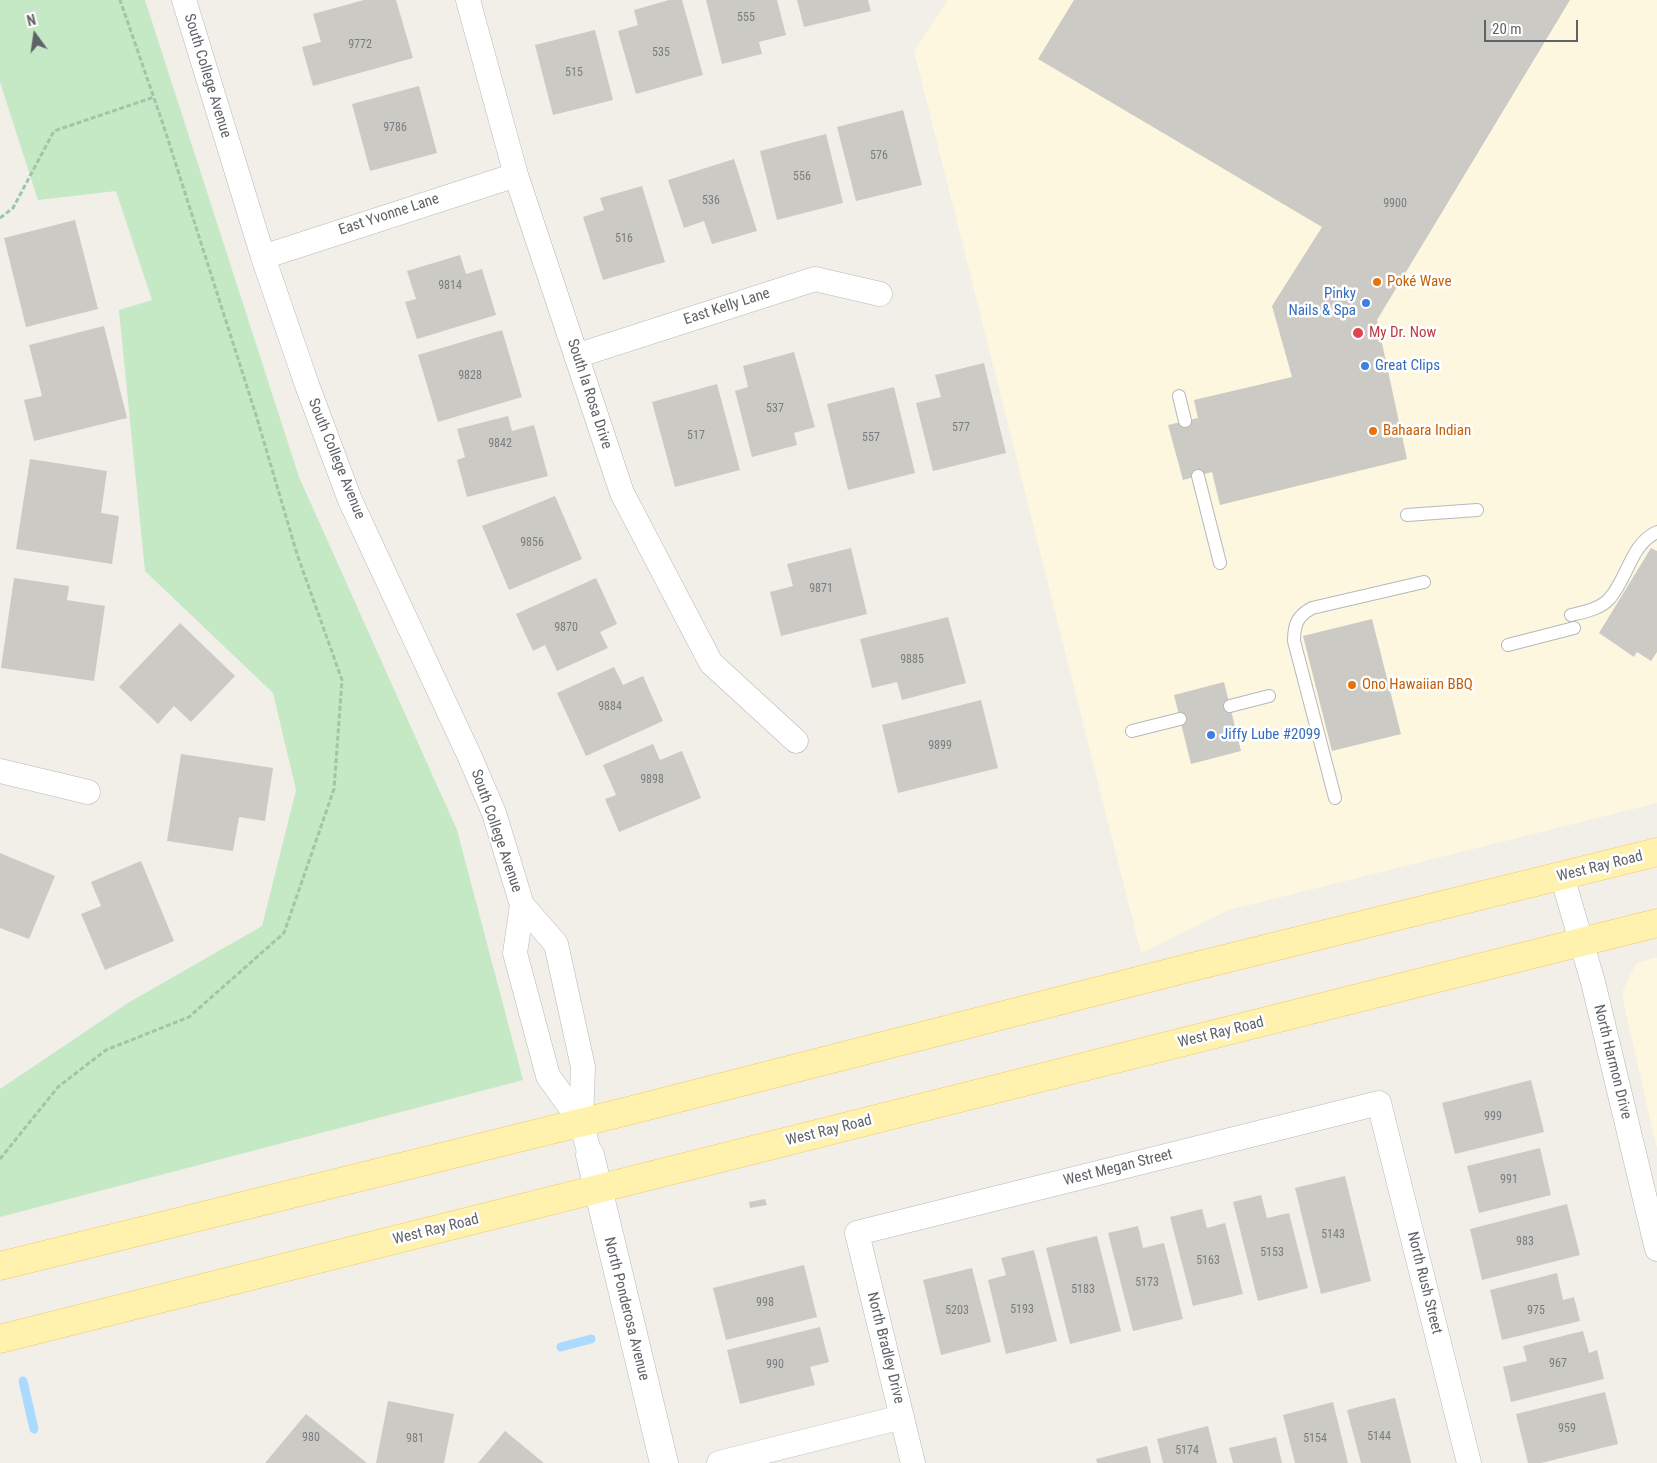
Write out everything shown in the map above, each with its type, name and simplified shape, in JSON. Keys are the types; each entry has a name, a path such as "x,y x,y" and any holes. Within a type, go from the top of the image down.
{"main road":[{"name":"West Ray Road","path":"0,1266 1657,852"},
{"name":"West Ray Road","path":"0,1339 1657,923"}],"street":[{"name":"South College Avenue","path":"184,0 262,257 307,386 350,500 469,755 494,813 522,905 556,944 584,1067 582,1122 590,1155"},
{"name":"South la Rosa Drive","path":"468,0 516,175 622,493 711,663 796,741"},
{"name":"East Yvonne Lane","path":"262,257 516,175"},
{"name":"East Kelly Lane","path":"576,356 815,279 880,294"},
{"path":"0,771 88,792"},
{"name":"North Harmon Drive","path":"1562,876 1582,942 1657,1249"},
{"name":"South College Avenue","path":"522,905 515,953 548,1076 582,1122"},
{"name":"West Megan Street","path":"857,1233 1379,1103"},
{"name":"North Rush Street","path":"1379,1103 1469,1463"},
{"name":"North Ponderosa Avenue","path":"590,1155 664,1463"},
{"name":"North Bradley Drive","path":"857,1233 913,1463"},
{"path":"719,1463 902,1417"}],"lane":[{"path":"1179,396 1185,421"},
{"path":"1198,476 1220,563"},
{"path":"1406,515 1477,510"},
{"path":"1571,615 1593,609 1610,599 1644,538 1657,532"},
{"path":"1335,798 1294,641 1294,628 1298,618 1312,608 1424,582"},
{"path":"1508,645 1574,628"},
{"path":"1230,706 1269,696"},
{"path":"1132,731 1180,719"}],"path":[{"path":"0,1160 58,1087 106,1050 189,1017 284,932 334,789 342,680 297,554 256,415 154,97 120,0"},
{"path":"0,218 13,208 54,132 154,97"}],"shaded area":[{"path":"948,0 1657,0 1657,803 1229,910 1141,953 914,51"},
{"path":"1657,957 1657,1149 1623,1000 1623,990 1636,964"}],"green space":[{"path":"0,0 145,0 299,477 457,830 523,1080 0,1217 0,1089 128,1003 262,926 296,790 273,693 145,571 119,310 152,300 116,191 38,200 0,82"}],"building":[{"path":"364,0 396,0 413,58 313,86 302,47 321,42 313,14"},
{"path":"669,0 682,0 703,75 636,94 618,31 638,25 634,10"},
{"path":"706,0 777,0 786,35 759,42 762,54 722,64"},
{"path":"797,0 868,0 871,11 804,27"},
{"path":"1074,0 1570,0 1377,320 1407,459 1220,505 1212,472 1183,480 1168,425 1198,418 1194,400 1292,377 1272,306 1322,227 1038,59"},
{"path":"595,30 613,100 553,115 535,45"},
{"path":"419,86 437,153 370,171 352,104"},
{"path":"903,110 922,185 856,201 837,127"},
{"path":"826,134 843,203 777,220 760,151"},
{"path":"734,159 757,231 712,244 704,221 684,228 668,180"},
{"path":"642,186 665,262 603,280 583,217 604,210 600,198"},
{"path":"75,220 98,309 26,327 4,238"},
{"path":"460,255 466,274 482,269 496,315 417,339 405,302 416,299 407,271"},
{"path":"104,326 127,418 34,441 24,400 42,396 29,345"},
{"path":"502,330 522,397 438,422 418,355"},
{"path":"794,352 815,427 794,433 797,445 752,457 735,391 748,387 743,366"},
{"path":"984,363 1006,453 933,471 916,403 941,397 935,375"},
{"path":"717,384 740,470 675,487 652,402"},
{"path":"894,387 915,473 848,490 827,404"},
{"path":"508,416 512,431 534,425 548,476 467,497 457,460 465,457 457,429"},
{"path":"30,459 107,471 101,513 119,516 112,564 16,549"},
{"path":"555,496 582,559 509,590 482,526"},
{"path":"851,548 867,614 781,636 770,592 793,586 787,564"},
{"path":"1651,548 1657,551 1657,652 1651,661 1637,652 1634,657 1599,633"},
{"path":"14,578 69,586 67,600 105,606 94,681 1,668"},
{"path":"596,578 617,624 600,632 608,648 557,671 545,645 533,651 516,614"},
{"path":"948,617 966,683 902,700 897,682 872,688 860,639"},
{"name":"Ono Hawaiian BBQ","path":"1372,619 1401,734 1332,751 1303,636"},
{"path":"180,623 235,676 191,722 174,706 158,724 119,687"},
{"path":"614,667 623,685 643,676 663,721 586,756 557,693"},
{"name":"Jiffy Lube #2099","path":"1224,682 1241,751 1191,764 1174,695"},
{"path":"981,700 998,768 898,793 882,725"},
{"path":"653,744 660,760 682,751 701,798 619,832 605,799 616,795 603,765"},
{"path":"181,754 273,768 265,821 239,817 233,851 167,841"},
{"path":"0,853 55,876 29,939 0,928"},
{"path":"141,861 174,941 105,970 81,914 101,906 91,882"},
{"path":"1531,1080 1544,1132 1455,1154 1442,1103"},
{"path":"1540,1148 1551,1195 1479,1213 1467,1166"},
{"path":"1345,1176 1371,1281 1321,1294 1295,1188"},
{"path":"1261,1195 1267,1218 1289,1213 1308,1288 1258,1301 1233,1202"},
{"path":"765,1199 767,1205 750,1208 749,1202"},
{"path":"1567,1204 1580,1255 1482,1280 1470,1229"},
{"path":"1202,1209 1207,1228 1225,1223 1243,1294 1193,1306 1170,1217"},
{"path":"1138,1226 1143,1248 1164,1243 1183,1319 1133,1331 1108,1233"},
{"path":"1097,1236 1121,1331 1070,1344 1046,1248"},
{"path":"1034,1250 1057,1341 1006,1354 988,1280 1006,1275 1001,1258"},
{"path":"804,1265 817,1317 726,1340 713,1288"},
{"path":"972,1268 991,1342 941,1355 923,1280"},
{"path":"1557,1273 1563,1300 1574,1297 1580,1321 1502,1340 1490,1290"},
{"path":"820,1327 829,1362 810,1367 815,1385 740,1404 727,1350"},
{"path":"1583,1331 1589,1353 1597,1350 1604,1379 1511,1402 1503,1367 1527,1361 1523,1346"},
{"path":"1605,1392 1618,1444 1541,1463 1528,1463 1516,1414"},
{"path":"1395,1398 1411,1463 1361,1463 1347,1410"},
{"path":"388,1401 454,1414 444,1463 376,1463"},
{"path":"1333,1402 1348,1463 1295,1463 1283,1415"},
{"path":"306,1414 367,1463 265,1463"},
{"path":"1208,1426 1217,1463 1163,1463 1157,1439"},
{"path":"505,1431 544,1463 478,1463"},
{"path":"1276,1437 1282,1463 1233,1463 1229,1448"},
{"path":"1147,1446 1151,1463 1097,1463 1096,1459"}],"waterway":[{"path":"561,1347 591,1339"},
{"path":"23,1381 34,1429"}],"place":[{"name":"Poké Wave","path":"1377,282"},
{"name":"Pinky Nails & Spa","path":"1366,303"},
{"name":"My Dr. Now","path":"1358,333"},
{"name":"Great Clips","path":"1365,366"},
{"name":"Bahaara Indian","path":"1373,431"},
{"name":"Ono Hawaiian BBQ","path":"1352,685"},
{"name":"Jiffy Lube #2099","path":"1211,735"}]}
